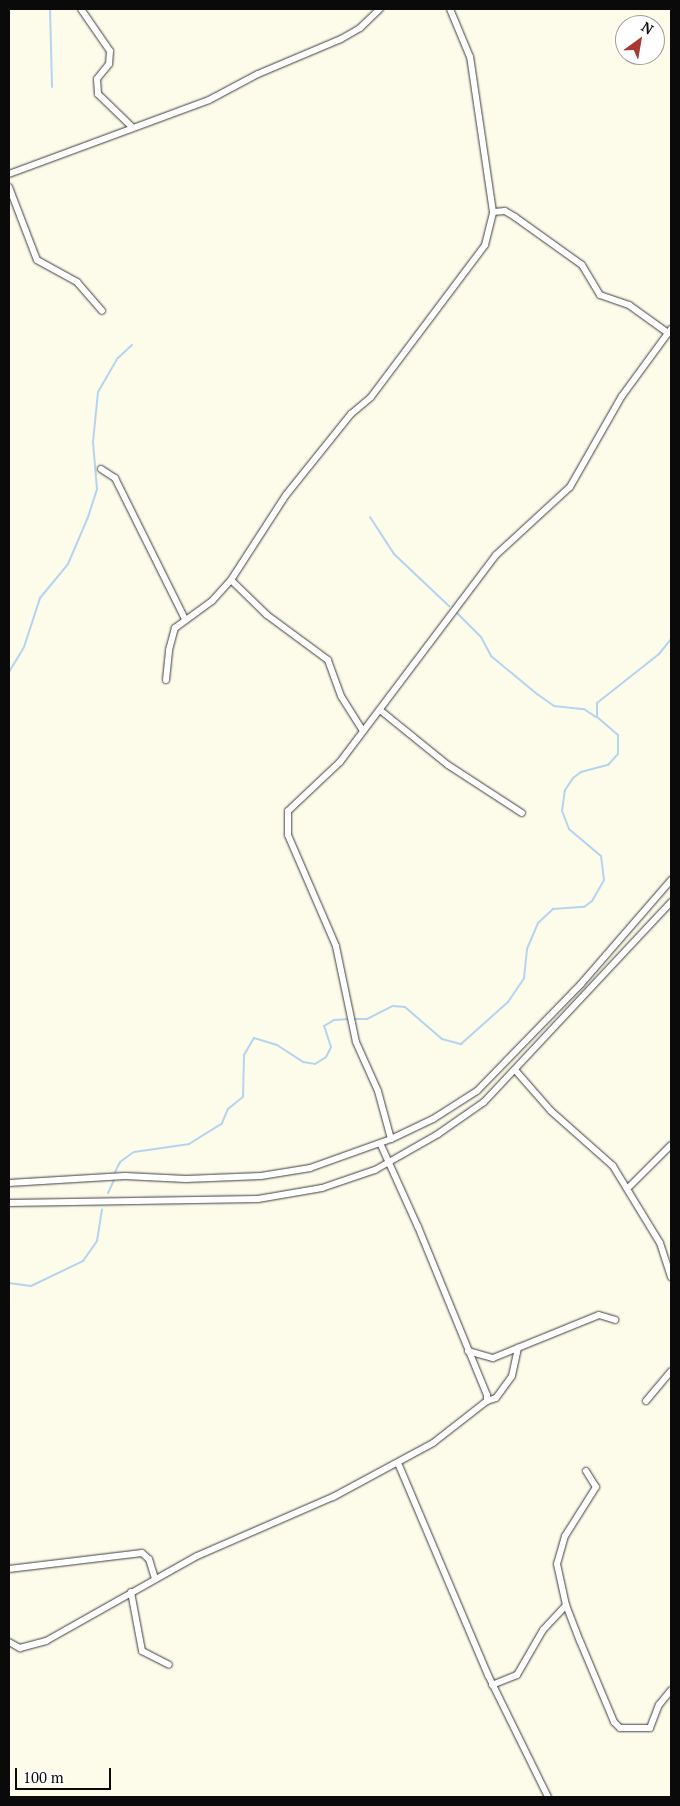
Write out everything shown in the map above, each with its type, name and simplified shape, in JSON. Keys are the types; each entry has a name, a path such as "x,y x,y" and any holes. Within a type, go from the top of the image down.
{"street":[{"path":"81,9 110,51 108,64 97,79 98,94 131,126"},
{"path":"9,174 131,126 194,107 258,74 341,39 360,28 380,9"},
{"path":"166,680 172,633 185,618 212,601 231,580 286,496 351,414 372,397 482,251 491,228 493,212 470,57 450,9"},
{"path":"9,187 37,260 77,282 102,311"},
{"path":"391,1139 378,1091 356,1042 336,946 286,826 288,811 295,801 334,769 490,562 570,486 622,396 670,331 629,305 600,295 582,265 515,217 502,211 493,212"},
{"path":"101,469 115,478 185,618"},
{"path":"231,580 267,615 328,660 341,696 363,731"},
{"path":"380,710 448,765 522,813"},
{"path":"9,1183 125,1176 186,1179 261,1176 310,1168 391,1139 440,1115 477,1091 581,984 671,880"},
{"path":"9,1204 258,1199 322,1188 388,1164 465,1117 516,1071 671,902"},
{"path":"516,1071 551,1112 604,1156 628,1188 668,1255 671,1277"},
{"path":"380,1143 422,1235 468,1352 487,1394 487,1401"},
{"path":"628,1188 671,1145"},
{"path":"468,1352 493,1358 599,1315 615,1320"},
{"path":"9,1642 20,1648 46,1641 197,1556 333,1497 433,1443 487,1401 496,1398 512,1376 518,1348"},
{"path":"646,1401 671,1371"},
{"path":"398,1463 492,1685 548,1797"},
{"path":"586,1471 596,1487 565,1536 557,1564 566,1605 614,1722 620,1728 650,1728 660,1705 671,1690"},
{"path":"9,1569 142,1553 149,1559 156,1579"},
{"path":"131,1592 142,1651 169,1665"},
{"path":"492,1685 511,1680 517,1675 536,1640 566,1605"}],"waterway":[{"path":"50,9 52,87"},
{"path":"9,672 24,647 40,598 68,564 88,517 97,489 93,442 98,392 118,358 132,345"},
{"path":"370,517 394,554 449,606"},
{"path":"456,612 481,637 491,656 537,694 554,706 584,709 596,717"},
{"path":"354,1019 367,1019 393,1006 405,1007 442,1039 461,1044 508,1002 524,978 527,949 538,923 553,909 584,907 592,901 604,880 601,856 569,829 562,811 565,790 573,778 581,772 608,765 618,754 618,735 597,717 597,703 659,654 671,639"},
{"path":"115,1172 120,1162 134,1152 189,1144 222,1123 228,1109 243,1097 244,1055 254,1038 277,1045 303,1062 315,1064 326,1057 331,1047 324,1026 334,1020 349,1019"},
{"path":"108,1193 115,1178"},
{"path":"9,1283 31,1286 83,1261 97,1241 102,1209"}]}
